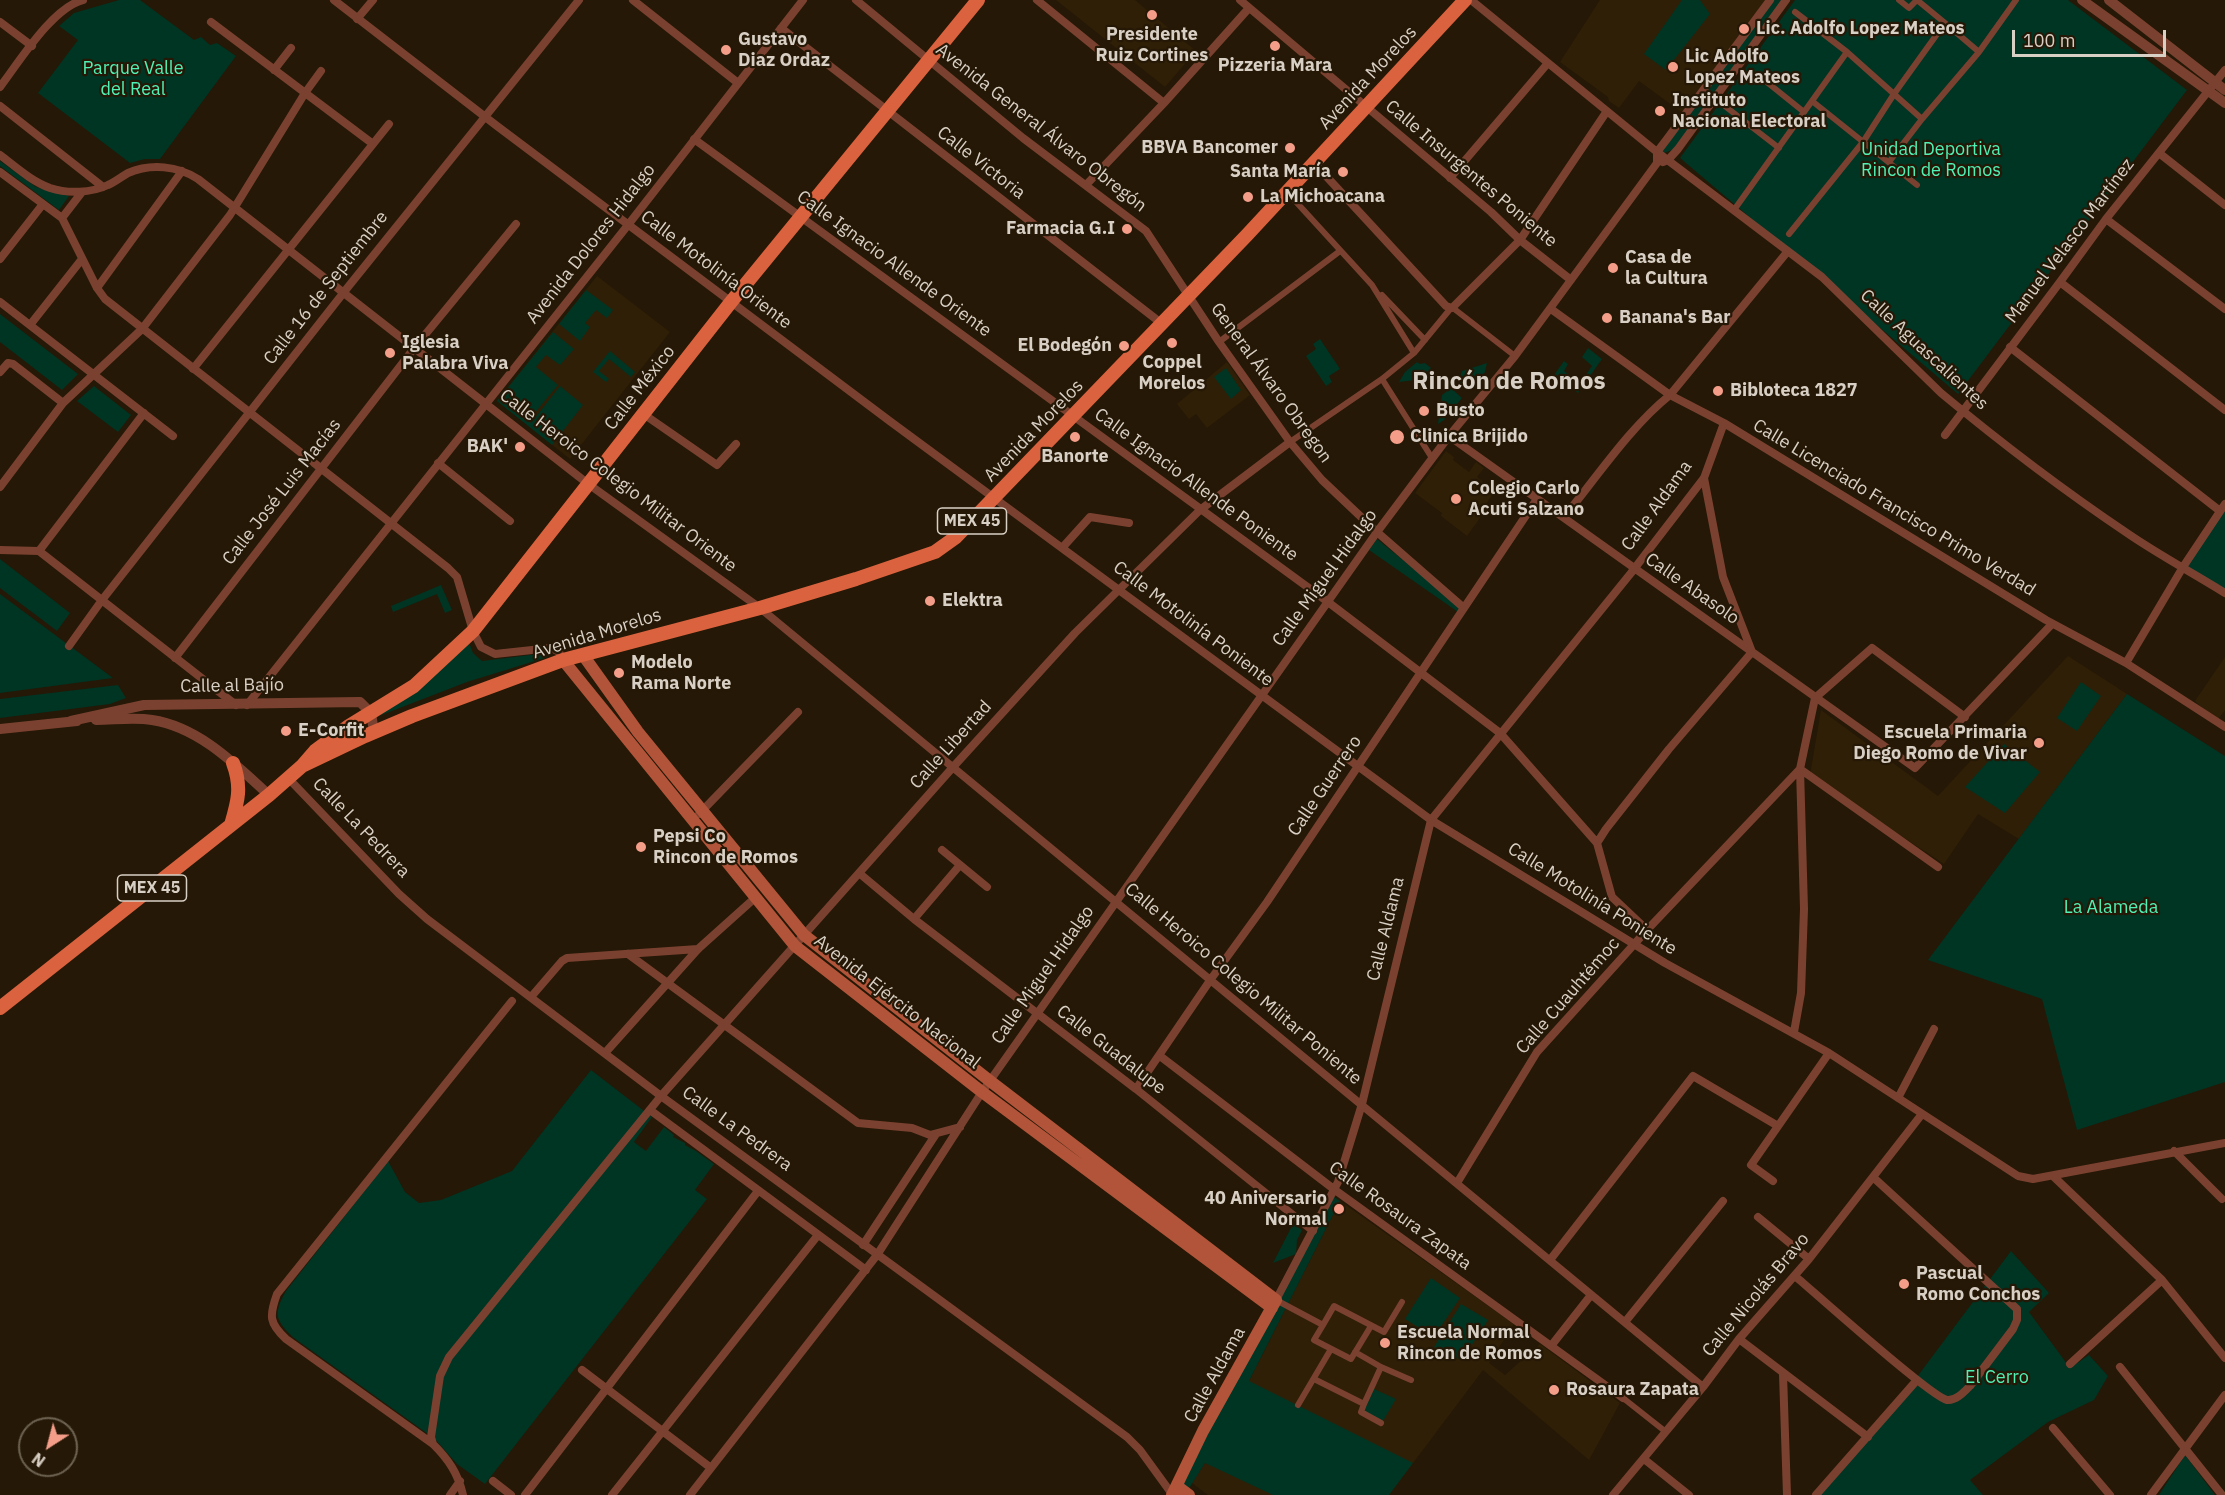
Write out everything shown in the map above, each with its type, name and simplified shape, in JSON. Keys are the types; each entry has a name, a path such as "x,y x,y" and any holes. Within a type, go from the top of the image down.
{"main road":[{"name":"Calle México","path":"302,766 315,751 414,686 473,631 642,413 886,110 978,0"},
{"name":"Avenida Morelos","path":"302,766 374,732 563,660 760,608 935,552 956,537 1074,416 1465,0"},
{"name":"Avenida Ejército Nacional","path":"583,655 632,735 693,820 795,946 982,1092 1274,1304"},
{"name":"Avenida Ejército Nacional","path":"563,660 703,810 804,935 1274,1304"},
{"path":"231,825 237,805 239,784 233,763"},
{"name":"MEX 45","path":"0,1008 289,779 302,766"},
{"name":"Calle Aldama","path":"1173,1493 1203,1431 1274,1304"},
{"name":"Calle La Pedrera","path":"1173,1493 1189,1495"}],"street":[{"path":"0,87 59,12 72,1 83,0"},
{"name":"Calle Motolinía Oriente","path":"334,0 628,225 995,498"},
{"path":"357,19 373,0"},
{"name":"Calle 16 de Septiembre","path":"69,646 102,600 343,293 579,0"},
{"path":"633,0 738,83"},
{"name":"Avenida Dolores Hidalgo","path":"241,705 391,523 803,0"},
{"name":"Avenida General Álvaro Obregón","path":"856,0 928,60 1146,231 1188,296"},
{"path":"1037,0 1164,103"},
{"name":"Calle Insurgentes Poniente","path":"1240,0 1520,240 1571,280"},
{"name":"Calle Aguascalientes","path":"1471,0 1657,152 1822,277 1941,393 1962,410 2129,535 2225,593"},
{"path":"1770,0 1657,152 1657,163 1668,160 1786,0"},
{"path":"1899,0 1909,8 1917,0 1979,52"},
{"path":"1889,162 1979,52 2016,0"},
{"path":"2082,0 2212,87 2225,90"},
{"path":"2102,0 2142,31 2157,37"},
{"path":"2109,0 2157,37 2212,87 2225,103"},
{"path":"1086,185 1164,103 1249,8"},
{"path":"1795,12 1847,52 1922,119"},
{"path":"0,22 32,46"},
{"path":"211,22 373,144"},
{"path":"1790,234 1863,142 1945,23"},
{"name":"Calle Victoria","path":"781,28 1161,323"},
{"path":"274,70 291,48"},
{"path":"1734,210 1847,52"},
{"path":"1450,178 1548,63"},
{"name":"Manuel Velasco Martínez","path":"1945,435 2106,219 2225,70"},
{"path":"0,487 63,403 142,328 234,208 321,71"},
{"path":"1758,75 1804,112"},
{"path":"1812,101 1917,185"},
{"path":"0,106 103,187"},
{"path":"1726,107 1779,148"},
{"path":"1290,442 1382,379 1414,353 1452,308 1520,240 1607,111"},
{"path":"193,369 389,124"},
{"name":"Calle Ignacio Allende Oriente","path":"694,139 1074,416"},
{"path":"2159,153 2225,205"},
{"path":"0,155 36,182 63,191 82,192 103,187 128,174 144,169 167,168 182,171 97,288"},
{"path":"1314,163 1446,306 1452,308 1515,356"},
{"name":"Calle Miguel Hidalgo","path":"990,1081 1377,532 1449,436 1551,309 1657,163"},
{"name":"Calle Heroico Colegio Militar Oriente","path":"182,171 198,180 415,346 587,483 760,608"},
{"path":"0,172 62,218 97,288 105,299 457,577 473,631 481,647 495,654 551,648 559,652 563,660"},
{"path":"62,218 82,192"},
{"path":"1287,192 1425,340"},
{"path":"0,259 43,204"},
{"path":"2106,219 2225,309"},
{"name":"Calle José Luis Macías","path":"175,658 415,346 516,224"},
{"path":"1220,342 1340,251"},
{"path":"1564,518 1629,437 1670,395 1788,251"},
{"path":"30,325 82,259"},
{"path":"2060,282 2225,410"},
{"path":"1372,285 1414,353"},
{"name":"General Álvaro Obregon","path":"1188,296 1290,442 1322,480 1464,608"},
{"path":"0,302 173,436"},
{"name":"Calle Licenciado Francisco Primo Verdad","path":"1551,309 1670,395 1724,423 2052,624 2126,663 2225,727"},
{"path":"2010,347 2222,508 2183,567 2126,663"},
{"path":"0,372 8,363 13,364 63,403"},
{"path":"1382,379 1432,458"},
{"path":"39,551 144,413"},
{"path":"642,413 717,465 736,444"},
{"name":"Calle Ignacio Allende Poniente","path":"1074,416 1328,602 1500,733 1597,843 1612,897 1647,930"},
{"name":"Calle Aldama","path":"1274,1304 1335,1190 1362,1104 1431,820 1704,478 1724,423"},
{"name":"Calle Abasolo","path":"1449,436 1915,768 1965,717"},
{"name":"Calle Libertad","path":"433,1444 431,1437 443,1367 661,1096 1075,633 1200,510 1290,442"},
{"path":"438,463 510,521"},
{"path":"1597,843 1669,749 1752,652 1723,577 1704,478"},
{"name":"Calle Motolinía Poniente","path":"995,498 1431,820 1665,963 1829,1053 2018,1176 2025,1179 2053,1176 2225,1143"},
{"name":"Calle Guerrero","path":"1136,1089 1267,902 1537,499"},
{"path":"1062,548 1090,516 1129,522"},
{"path":"0,550 39,551 175,658 241,705"},
{"name":"Calle Heroico Colegio Militar Poniente","path":"760,608 954,766 1702,1387"},
{"path":"1794,1032 1801,993 1804,909 1800,769 1815,698 1872,648 1965,717 2052,624"},
{"name":"Calle al Bajío","path":"71,721 144,705 173,703 241,705 360,702 371,713"},
{"path":"693,820 798,712"},
{"path":"371,713 374,732"},
{"path":"0,729 71,721 138,719 161,722 193,734 233,763 269,795"},
{"path":"1800,769 1938,867"},
{"name":"Calle Cuauhtémoc","path":"1457,1183 1537,1052 1647,930 1800,769"},
{"name":"Calle La Pedrera","path":"289,779 414,908 661,1096 1127,1437 1173,1493"},
{"path":"942,850 987,887"},
{"path":"914,919 960,865"},
{"name":"Calle Guadalupe","path":"860,873 914,919 1136,1089 1313,1231"},
{"path":"605,1053 698,949 756,897"},
{"path":"531,997 561,961 572,956 698,949"},
{"path":"628,954 858,1123 912,1128 924,1133 936,1134 960,1126"},
{"path":"463,1495 460,1481 449,1460 433,1444 286,1339 276,1329 272,1319 272,1308 277,1294 512,1001"},
{"path":"1898,1098 1934,1029"},
{"path":"1773,1181 1751,1165 1829,1053"},
{"name":"Calle Rosaura Zapata","path":"1160,1056 1335,1190 1623,1398"},
{"path":"1550,1260 1693,1076 1778,1125"},
{"path":"690,1495 877,1255 990,1081"},
{"path":"650,1110 866,1270"},
{"name":"Calle Nicolás Bravo","path":"1613,1495 1739,1339 1809,1259 1922,1114"},
{"path":"863,1245 936,1134"},
{"path":"2174,1151 2222,1198"},
{"path":"2053,1176 2162,1280 2225,1358"},
{"path":"1795,1276 1917,1380 1944,1399 1953,1399 1963,1394 1970,1386 2013,1329 2017,1320 2017,1309 1874,1178"},
{"path":"525,1495 758,1191"},
{"path":"897,1193 909,1206"},
{"path":"1625,1322 1723,1201"},
{"path":"1758,1217 1809,1259"},
{"path":"612,1495 818,1235"},
{"path":"2070,1364 2162,1280"},
{"path":"1551,1346 1591,1294"},
{"path":"1371,1326 1351,1359 1314,1340 1334,1306 1384,1332 1402,1302"},
{"path":"1274,1304 1323,1325"},
{"path":"1739,1339 1868,1437"},
{"path":"1298,1404 1331,1349"},
{"path":"1355,1352 1411,1380"},
{"path":"1381,1367 1361,1413 1381,1423"},
{"path":"2120,1367 2222,1495"},
{"path":"582,1370 711,1468"},
{"path":"1783,1374 1787,1495"},
{"path":"1314,1379 1364,1404"},
{"path":"1816,1495 1917,1380"},
{"path":"2151,1495 2225,1395"},
{"path":"1623,1398 1666,1432"},
{"path":"2053,1428 2110,1495"},
{"path":"1644,1459 1689,1495"},
{"path":"450,1495 460,1481"},
{"path":"493,1481 511,1495"}],"shaded area":[{"path":"1056,0 1135,0 1196,51 1165,87"},
{"name":"Lic Adolfo Lopez Mateos","path":"1600,0 1765,0 1684,114 1639,81 1619,108 1609,101 1608,97 1560,62"},
{"path":"597,276 670,332 570,459 497,401"},
{"path":"1227,362 1250,395 1207,428 1196,414 1189,419 1177,404"},
{"name":"Colegio Carlo Acuti Salzano","path":"1446,451 1454,457 1453,460 1469,472 1476,462 1484,468 1477,477 1495,491 1486,504 1488,507 1467,536 1415,493"},
{"name":"Escuela Primaria Diego Romo de Vivar","path":"2068,656 2127,694 2019,839 1978,814 1944,864 1810,776 1821,710 1938,796"},
{"path":"2225,657 2225,710 2216,722 2195,701"},
{"name":"Escuela Normal Rincon de Romos","path":"1340,1201 1514,1324 1489,1363 1505,1375 1540,1344 1620,1403 1589,1460 1483,1370 1389,1495 1208,1495 1192,1483 1249,1381"}],"green space":[{"name":"Parque Valle del Real","path":"119,0 140,0 194,40 201,37 210,45 217,43 236,56 160,159 145,159 130,163 38,93 78,40 59,26 74,13"},
{"path":"1682,0 1700,0 1710,14 1666,70 1644,54"},
{"path":"1772,0 1785,0 1678,148 1661,154 1667,139"},
{"name":"Unidad Deportiva Rincon de Romos","path":"1795,0 2068,0 2187,90 1958,394 1680,158"},
{"path":"0,161 36,187 69,196 59,210 0,166"},
{"path":"586,290 613,310 607,318 596,310 585,323 590,327 580,341 559,324"},
{"path":"0,314 78,374 62,390 0,342"},
{"path":"553,332 574,349 560,365 546,355 536,367 558,385 528,421 531,423 560,386 583,405 552,445 497,401"},
{"path":"1320,339 1340,369 1329,376 1332,382 1326,386 1306,356 1316,349 1313,344"},
{"path":"1588,348 1602,359 1578,393 1552,378 1564,361 1568,364 1564,371 1580,383 1592,366 1582,357"},
{"path":"610,351 635,372 631,377 609,359 599,371 609,379 606,382 593,372"},
{"path":"1417,362 1425,363 1431,368 1424,379 1399,382 1405,372"},
{"path":"1487,363 1485,372 1469,391 1458,381 1462,371"},
{"path":"1226,368 1241,390 1231,399 1214,377"},
{"path":"94,386 131,415 118,432 77,401"},
{"path":"1451,388 1462,398 1438,424 1442,395"},
{"path":"2225,511 2225,593 2183,567"},
{"path":"1377,539 1461,607 1458,612 1369,550"},
{"path":"0,559 70,613 57,631 0,588"},
{"path":"441,585 452,610 445,613 437,594 393,612 391,606"},
{"path":"0,594 113,678 0,693"},
{"path":"468,640 473,653 482,661 546,653 548,657 467,682 379,716"},
{"path":"2081,682 2101,696 2077,731 2057,718"},
{"path":"118,685 126,698 110,704 0,718 0,699"},
{"name":"La Alameda","path":"2127,694 2225,756 2225,1082 2077,1130 2042,999 1928,960"},
{"path":"2004,744 2040,772 2005,813 1965,787"},
{"path":"591,1070 652,1117 634,1142 646,1151 664,1127 674,1135 673,1137 714,1164 695,1190 707,1199 485,1484 457,1464 435,1439 294,1338 280,1321 279,1306 286,1291 388,1161 405,1192 419,1203 441,1200 512,1171"},
{"path":"1334,1197 1340,1201 1249,1381 1413,1463 1389,1495 1273,1495 1205,1463 1188,1490 1180,1486"},
{"path":"1293,1224 1302,1230 1297,1240 1296,1254 1273,1263"},
{"name":"El Cerro","path":"2011,1251 2049,1293 2029,1312 2070,1368 2089,1355 2108,1376 2094,1400 2048,1422 1970,1480 1983,1495 1816,1495 1914,1381"},
{"path":"1431,1278 1460,1298 1434,1337 1405,1319"},
{"path":"1461,1304 1488,1320 1462,1360 1434,1347"},
{"path":"1374,1389 1396,1399 1383,1421 1364,1411"},
{"path":"2185,1455 2215,1495 2159,1495"}],"place":[{"name":"Presidente Ruiz Cortines","path":"1152,15"},
{"name":"Lic. Adolfo Lopez Mateos","path":"1744,29"},
{"name":"Pizzeria Mara","path":"1275,46"},
{"name":"Gustavo Diaz Ordaz","path":"726,50"},
{"name":"Lic Adolfo Lopez Mateos","path":"1673,67"},
{"name":"Instituto Nacional Electoral","path":"1660,111"},
{"name":"BBVA Bancomer","path":"1290,148"},
{"name":"Santa María","path":"1343,172"},
{"name":"La Michoacana","path":"1248,197"},
{"name":"Farmacia G.I","path":"1127,229"},
{"name":"Casa de la Cultura","path":"1613,268"},
{"name":"Banana's Bar","path":"1607,318"},
{"name":"Coppel Morelos","path":"1172,343"},
{"name":"El Bodegón","path":"1124,346"},
{"name":"Iglesia Palabra Viva","path":"390,353"},
{"name":"Bibloteca 1827","path":"1718,391"},
{"name":"Busto","path":"1424,411"},
{"name":"Banorte","path":"1075,437"},
{"name":"Clinica Brijido","path":"1397,437"},
{"name":"BAK'","path":"520,447"},
{"name":"Colegio Carlo Acuti Salzano","path":"1456,499"},
{"name":"Elektra","path":"930,601"},
{"name":"Modelo Rama Norte","path":"619,673"},
{"name":"E-Corfit","path":"286,731"},
{"name":"Escuela Primaria Diego Romo de Vivar","path":"2039,743"},
{"name":"Pepsi Co Rincon de Romos","path":"641,847"},
{"name":"40 Aniversario Normal","path":"1339,1209"},
{"name":"Pascual Romo Conchos","path":"1904,1284"},
{"name":"Escuela Normal Rincon de Romos","path":"1385,1343"},
{"name":"Rosaura Zapata","path":"1554,1390"}],"district":[{"name":"Rincón de Romos","path":"1509,382"}]}
